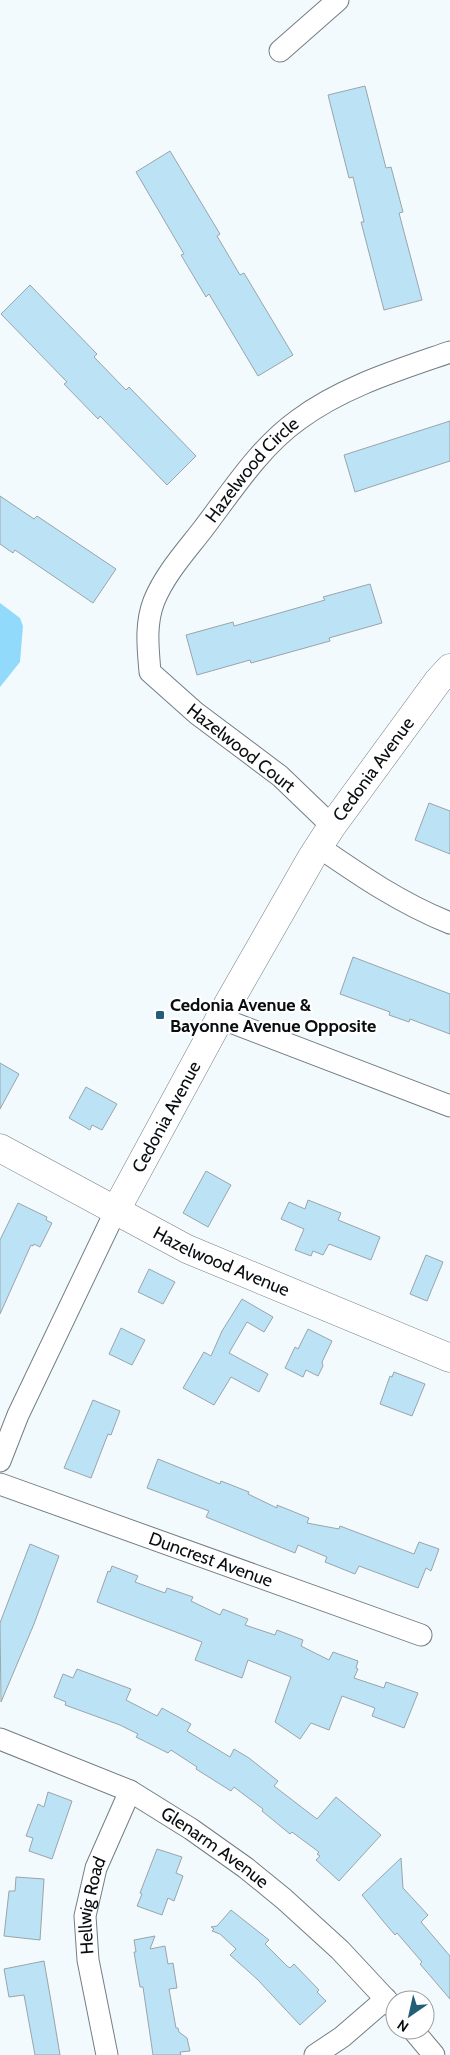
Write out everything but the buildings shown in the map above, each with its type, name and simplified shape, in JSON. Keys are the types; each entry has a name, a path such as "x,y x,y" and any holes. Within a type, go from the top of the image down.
{"street":[{"path":"280,51 338,0"},
{"name":"Hazelwood Circle","path":"150,672 147,639 149,620 155,600 172,570 252,465 269,446 298,420 329,401 380,377 450,352"},
{"name":"Cedonia Avenue","path":"0,1461 18,1416 116,1210 220,1018 325,836 438,681 450,668"},
{"name":"Hazelwood Court","path":"150,672 196,713 280,776 325,836 374,885 422,912 450,923"},
{"path":"220,1018 450,1106"},
{"name":"Hazelwood Avenue","path":"0,1148 187,1249 450,1358"},
{"name":"Duncrest Avenue","path":"0,1484 421,1635"},
{"name":"Glenarm Avenue","path":"0,1739 130,1791 191,1830 246,1868 284,1898 340,1950 385,1998"},
{"name":"Hellwig Road","path":"107,2055 88,1960 85,1916 96,1868 130,1791"},
{"path":"315,2055 385,2008"},
{"path":"421,2040 434,2055"}],"shaded area":[{"path":"0,603 20,618 23,626 20,662 0,687"}],"place":[{"name":"Cedonia Avenue & Bayonne Avenue Opposite","path":"160,1015"}]}
